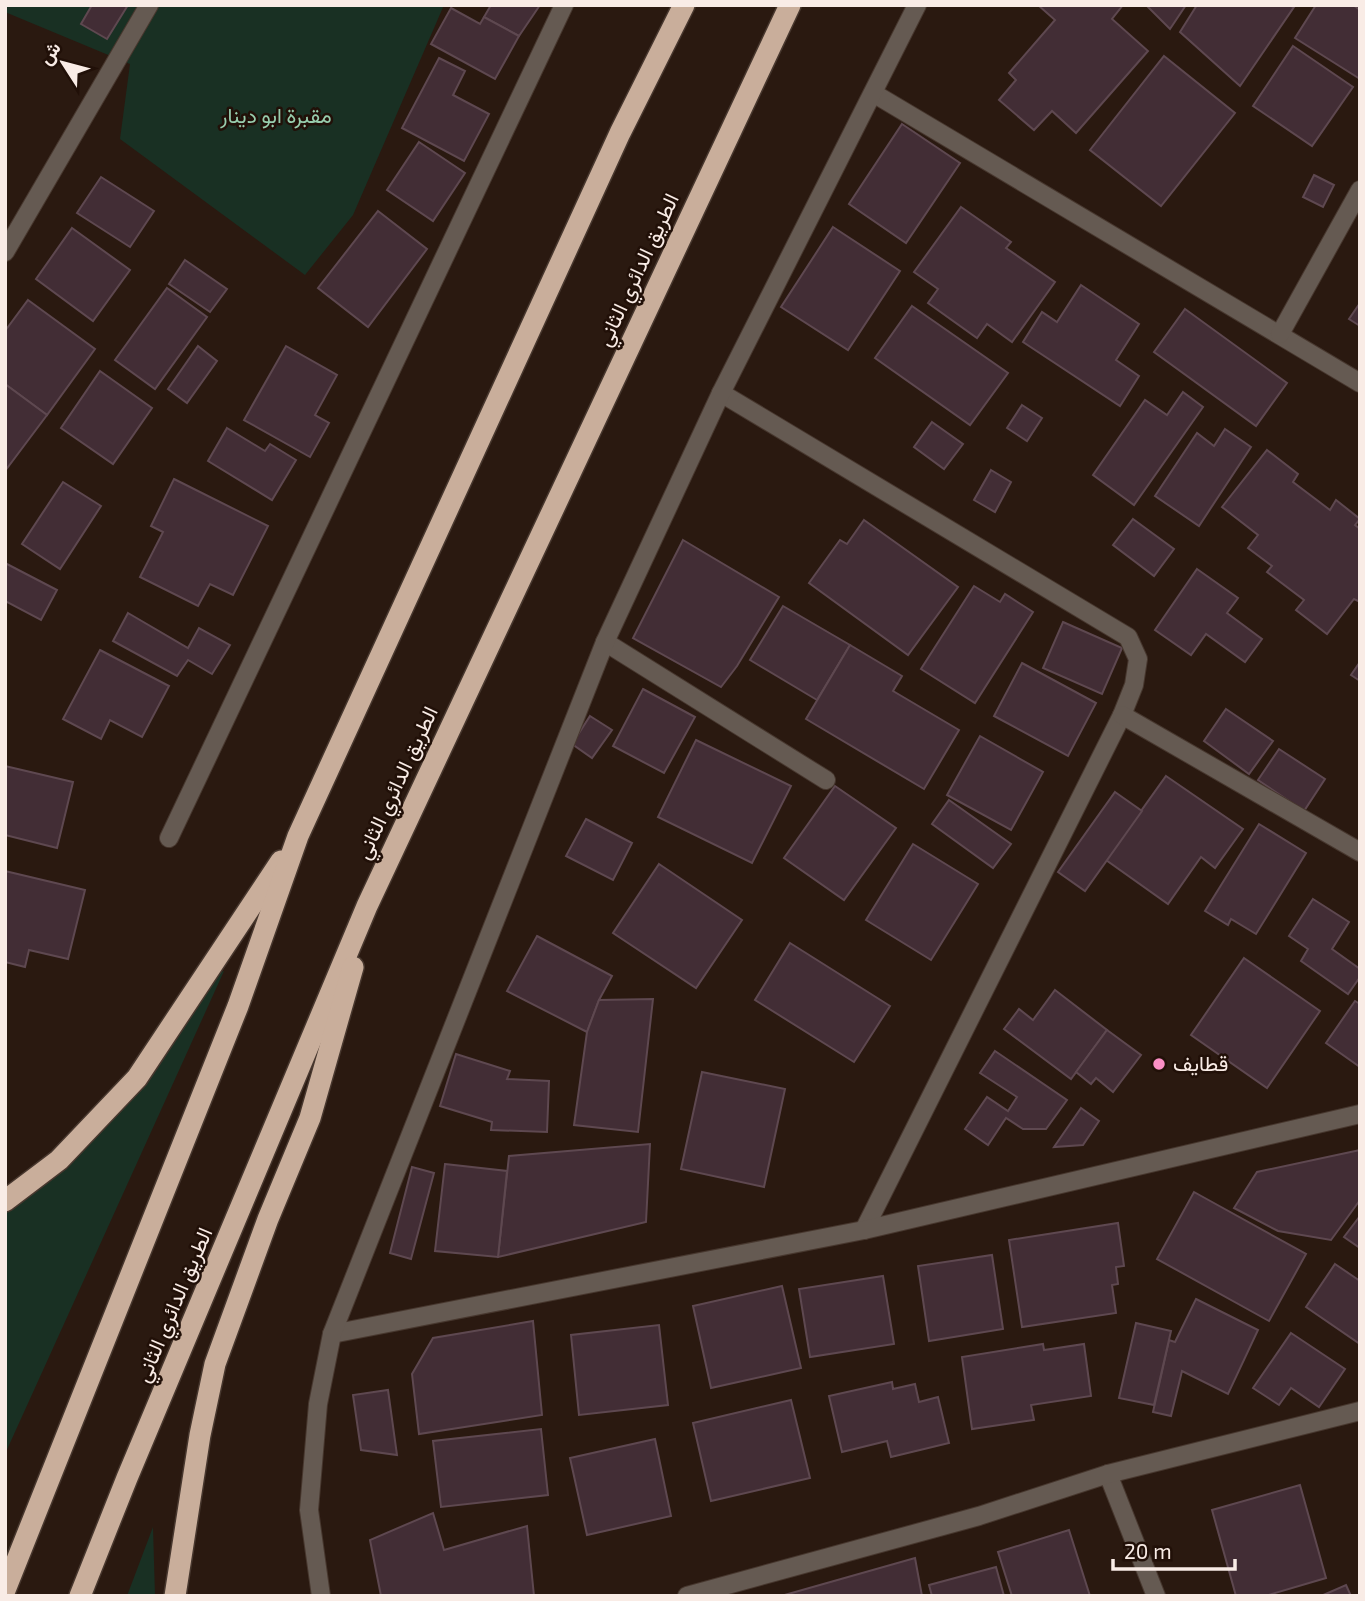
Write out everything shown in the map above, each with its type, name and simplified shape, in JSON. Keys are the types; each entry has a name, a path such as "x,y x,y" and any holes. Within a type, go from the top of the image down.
{"highway":[{"path":"5,1590 238,1006 298,836 609,158 684,5"},
{"name":"الطريق الدائري الثاني","path":"80,1596 367,906 790,5"},
{"path":"5,1201 59,1160 137,1078 298,836"},
{"path":"175,1596 200,1435 215,1364 268,1219 310,1118 344,1004 367,906"}],"street":[{"path":"5,253 149,5"},
{"path":"169,838 564,5"},
{"path":"321,1596 310,1510 318,1404 331,1334 605,642 721,393 917,5"},
{"path":"873,93 1360,383"},
{"path":"1280,334 1360,190"},
{"path":"721,393 1128,637 1138,659 1134,685 1122,715 864,1230"},
{"path":"605,642 826,780"},
{"path":"1122,715 1360,852"},
{"path":"331,1334 864,1230 1360,1114"},
{"path":"687,1596 979,1516 1108,1474 1360,1411"},
{"path":"1108,1474 1156,1596"}],"green space":[{"name":"مقبرة ابو دينار","path":"5,5 444,5 353,215 305,275 120,139 130,64 5,12"},
{"path":"224,971 5,1454 5,1201 137,1078 203,977"},
{"path":"153,1527 155,1596 127,1596"}],"building":[{"path":"92,5 128,5 107,39 81,24"},
{"path":"491,5 540,5 519,36 484,17"},
{"path":"1038,5 1123,5 1112,19 1148,51 1076,133 1052,111 1034,130 999,100 1016,80 1009,73 1055,20"},
{"path":"1146,5 1186,5 1170,29"},
{"path":"1197,5 1294,7 1240,86 1180,32"},
{"path":"1316,5 1353,5 1360,10 1360,79 1295,38"},
{"path":"451,8 480,24 484,17 519,36 495,79 431,44"},
{"path":"1293,46 1353,87 1312,146 1253,106"},
{"path":"1164,56 1235,113 1161,206 1090,150"},
{"path":"439,58 465,71 453,95 489,114 464,161 402,128"},
{"path":"902,124 960,163 906,243 849,204"},
{"path":"419,142 465,173 433,221 387,190"},
{"path":"1314,175 1334,185 1323,207 1303,197"},
{"path":"101,177 154,211 130,247 77,213"},
{"path":"961,207 1011,242 1006,248 1055,282 1012,342 987,324 977,338 928,303 938,289 914,272"},
{"path":"378,211 427,249 368,327 318,288"},
{"path":"833,227 900,271 848,350 781,307"},
{"path":"72,228 130,270 93,321 36,279"},
{"path":"185,260 227,289 210,312 169,284"},
{"path":"1081,285 1139,324 1116,360 1139,376 1120,406 1023,342 1042,312 1057,322"},
{"path":"167,288 207,317 155,389 115,360"},
{"path":"28,300 95,349 47,415 5,384 5,331"},
{"path":"1360,303 1360,326 1349,319"},
{"path":"912,306 1008,373 970,425 875,358"},
{"path":"1185,309 1287,383 1256,426 1154,352"},
{"path":"198,346 217,361 187,403 168,389"},
{"path":"286,346 337,375 315,415 329,423 310,457 244,420"},
{"path":"100,371 152,408 113,464 61,428"},
{"path":"5,384 47,415 5,471"},
{"path":"1183,392 1203,407 1134,505 1093,475 1145,400 1167,415"},
{"path":"1022,405 1042,418 1027,441 1007,428"},
{"path":"932,422 963,444 944,469 914,447"},
{"path":"227,428 265,451 270,444 296,460 272,500 208,461"},
{"path":"1225,429 1251,447 1199,526 1155,496 1197,433 1214,446"},
{"path":"1267,450 1298,474 1293,482 1330,510 1336,500 1360,519 1355,525 1360,529 1360,602 1354,599 1327,634 1296,610 1304,600 1267,572 1272,566 1248,548 1258,535 1222,507"},
{"path":"991,470 1011,482 995,512 974,500"},
{"path":"174,479 268,526 233,595 210,584 198,606 140,577 163,532 151,526"},
{"path":"63,482 101,506 60,569 22,544"},
{"path":"1133,519 1174,549 1154,576 1113,545"},
{"path":"864,520 958,587 908,655 809,583 840,540 847,544"},
{"path":"683,540 779,597 721,687 633,638"},
{"path":"5,563 57,590 41,620 5,601"},
{"path":"1197,569 1238,598 1227,613 1262,639 1245,662 1206,634 1191,655 1155,630"},
{"path":"974,586 1000,602 1005,594 1033,612 975,703 921,669"},
{"path":"783,606 850,645 817,700 750,660"},
{"path":"128,613 188,648 199,628 230,645 212,674 188,660 177,676 113,641"},
{"path":"1063,622 1122,648 1102,694 1043,668"},
{"path":"850,645 902,676 893,691 959,730 924,789 806,719"},
{"path":"100,650 169,686 142,737 110,720 101,739 63,719"},
{"path":"1360,662 1360,681 1351,675"},
{"path":"1022,663 1096,703 1068,756 994,716"},
{"path":"643,689 695,717 664,773 613,746"},
{"path":"1226,709 1273,741 1249,774 1204,741"},
{"path":"590,716 612,730 592,758 572,744"},
{"path":"980,736 1043,772 1011,830 947,795"},
{"path":"696,740 791,786 752,863 658,817"},
{"path":"1279,749 1325,779 1304,811 1258,780"},
{"path":"5,766 73,782 57,848 5,835"},
{"path":"1166,776 1243,829 1215,868 1201,857 1168,904 1106,860"},
{"path":"835,786 896,828 844,900 784,858"},
{"path":"1115,792 1142,811 1085,891 1058,872"},
{"path":"949,800 1011,844 993,868 932,824"},
{"path":"586,819 632,843 613,880 566,856"},
{"path":"1259,824 1306,853 1256,934 1231,919 1228,925 1205,911"},
{"path":"913,844 978,884 931,960 866,920"},
{"path":"659,864 742,920 696,988 613,933"},
{"path":"5,871 85,890 68,959 29,950 25,967 5,962"},
{"path":"1313,899 1349,922 1332,949 1360,969 1360,977 1348,994 1301,961 1308,949 1289,936"},
{"path":"537,936 612,976 587,1032 507,991"},
{"path":"790,943 890,1006 854,1062 755,1000"},
{"path":"1244,958 1320,1011 1267,1088 1191,1035"},
{"path":"1055,990 1107,1030 1071,1079 1004,1029 1019,1009 1033,1020"},
{"path":"653,999 638,1132 574,1125 587,1032 599,1000"},
{"path":"1355,1001 1360,1004 1360,1067 1326,1043"},
{"path":"1107,1030 1141,1055 1113,1092 1096,1078 1091,1084 1076,1072"},
{"path":"995,1051 1067,1100 1046,1129 1023,1129 1006,1118 988,1145 965,1129 987,1097 1008,1111 1017,1097 980,1073"},
{"path":"456,1054 510,1071 507,1079 549,1081 547,1132 491,1130 492,1122 440,1106"},
{"path":"702,1072 785,1089 764,1187 681,1169"},
{"path":"1081,1108 1099,1121 1083,1145 1054,1147"},
{"path":"650,1144 646,1222 498,1257 509,1156"},
{"path":"1360,1150 1360,1200 1331,1240 1278,1231 1234,1208 1257,1172"},
{"path":"445,1164 507,1171 498,1257 435,1251"},
{"path":"412,1167 434,1173 411,1259 390,1253"},
{"path":"1194,1192 1306,1254 1269,1321 1157,1259"},
{"path":"1360,1216 1360,1248 1344,1237"},
{"path":"1118,1223 1124,1266 1116,1267 1118,1284 1112,1285 1116,1313 1022,1327 1009,1240"},
{"path":"992,1255 1003,1329 929,1341 918,1266"},
{"path":"1335,1264 1360,1281 1360,1344 1306,1307"},
{"path":"883,1276 894,1344 810,1357 799,1289"},
{"path":"782,1286 801,1368 711,1388 693,1306"},
{"path":"1196,1299 1258,1330 1228,1394 1182,1371 1171,1416 1153,1412 1169,1340 1175,1342"},
{"path":"533,1321 542,1415 419,1434 412,1374 433,1338"},
{"path":"1136,1323 1171,1331 1154,1405 1119,1398"},
{"path":"659,1325 668,1405 579,1415 571,1335"},
{"path":"1291,1333 1345,1369 1319,1407 1291,1388 1279,1405 1253,1388"},
{"path":"1043,1344 1044,1350 1084,1344 1091,1396 1031,1405 1034,1420 972,1429 962,1357"},
{"path":"892,1382 893,1389 915,1384 919,1402 938,1397 949,1443 891,1457 887,1441 842,1452 829,1396"},
{"path":"388,1390 397,1455 361,1450 353,1395"},
{"path":"791,1400 810,1478 711,1501 693,1423"},
{"path":"541,1429 548,1495 441,1507 433,1441"},
{"path":"655,1439 671,1516 587,1535 570,1458"},
{"path":"1300,1485 1326,1578 1265,1596 1236,1596 1212,1510"},
{"path":"433,1513 444,1550 527,1526 534,1596 381,1596 370,1540"},
{"path":"1069,1530 1090,1596 1012,1596 998,1552"},
{"path":"915,1558 922,1596 781,1596"},
{"path":"996,1567 1004,1596 932,1596 929,1585"},
{"path":"1346,1585 1351,1596 1321,1596"}],"place":[{"name":"قطايف","path":"1159,1064"}]}
